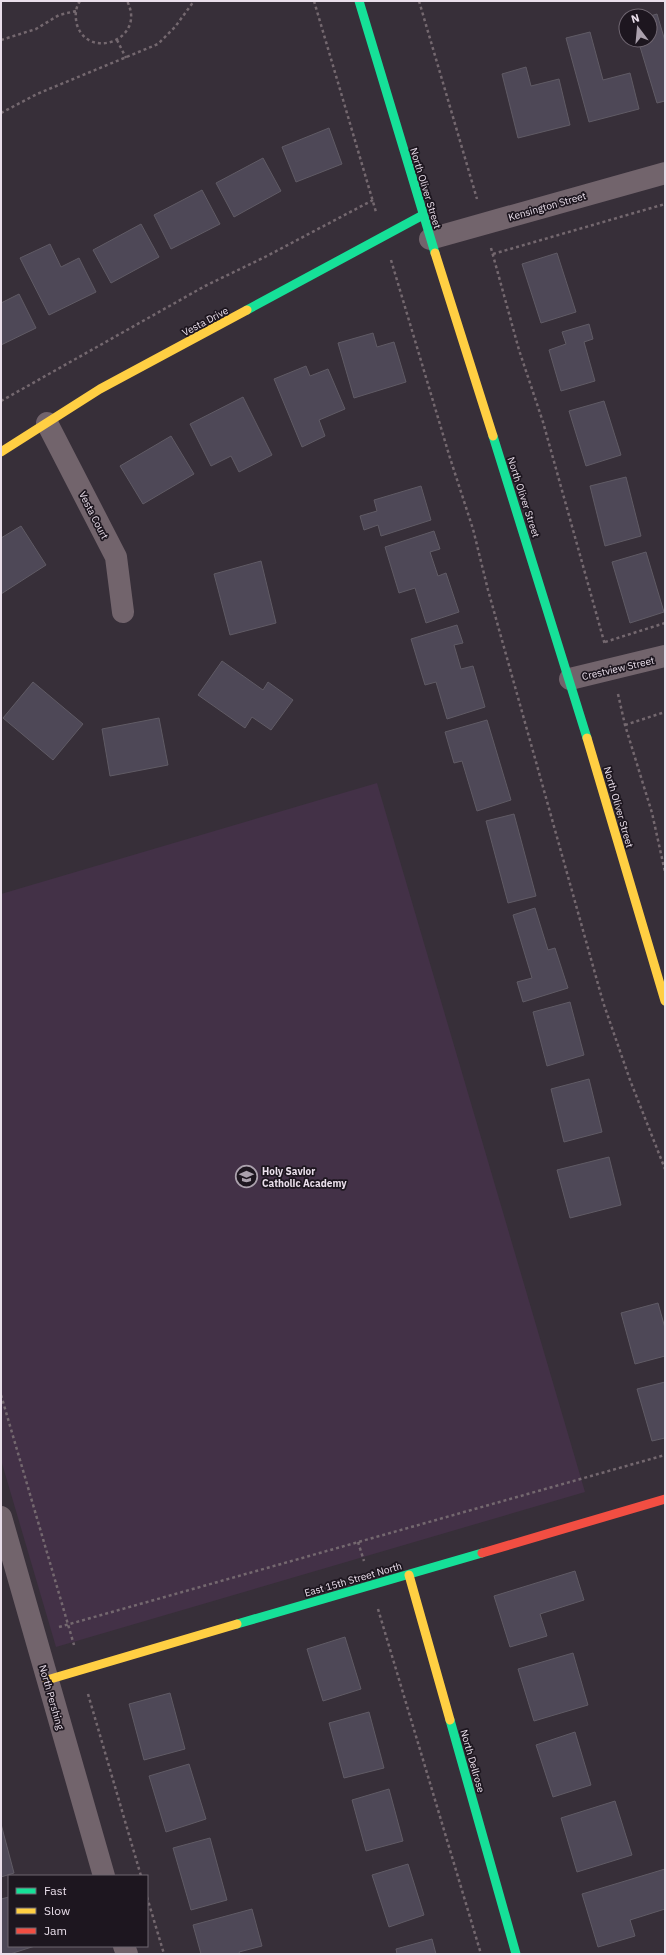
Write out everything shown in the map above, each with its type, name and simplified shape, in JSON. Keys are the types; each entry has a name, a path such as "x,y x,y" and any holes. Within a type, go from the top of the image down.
{"street":[{"name":"North Oliver Street","path":"359,1 430,239 570,679 665,1001"},
{"name":"Kensington Street","path":"430,239 665,173"},
{"name":"Vesta Drive","path":"1,452 100,389 423,215"},
{"name":"Vesta Court","path":"47,423 116,557 123,612"},
{"name":"Crestview Street","path":"570,679 665,656"},
{"name":"East 15th Street North","path":"47,1680 665,1499"},
{"name":"North Pershing","path":"1,1517 104,1875"},
{"name":"North Dellrose","path":"409,1575 516,1954"}],"path":[{"path":"80,1 76,12 77,24 84,36 100,43 108,43 117,40 127,31 131,19 131,10 127,1"},
{"path":"1,113 37,94 158,44 175,26 194,1"},
{"path":"314,1 450,458 473,529 488,590 603,1002 630,1080 665,1169"},
{"path":"419,1 493,254 519,350 543,422 612,669 625,725 652,813 665,872"},
{"path":"1,40 36,29 59,15 76,12"},
{"path":"117,40 126,58"},
{"path":"1,401 205,286 265,257 373,200"},
{"path":"493,254 665,204"},
{"path":"604,642 665,623"},
{"path":"625,725 665,712"},
{"path":"1,1395 141,1875"},
{"path":"54,1628 665,1455"},
{"path":"358,1542 481,1954"},
{"path":"148,1900 164,1954"}],"shaded area":[{"name":"Holy Savior Catholic Academy","path":"377,783 585,1492 56,1647 1,1460 1,894"}],"building":[{"path":"658,17 665,41 665,101 657,103 640,48 658,48"},
{"path":"590,32 603,80 630,73 639,109 589,122 566,38"},
{"path":"526,67 531,86 559,79 570,125 518,138 502,74"},
{"path":"329,128 342,164 296,182 282,147"},
{"path":"263,158 281,191 234,217 216,183"},
{"path":"202,190 220,224 171,249 154,215"},
{"path":"141,224 159,257 111,283 93,250"},
{"path":"50,244 61,267 79,258 96,292 49,315 20,258"},
{"path":"557,253 576,312 541,323 522,264"},
{"path":"19,294 36,328 1,345 1,303"},
{"path":"589,324 593,339 584,342 595,381 561,391 549,350 566,344 562,332"},
{"path":"373,333 377,347 394,342 406,382 354,398 338,343"},
{"path":"306,366 310,376 328,369 345,409 319,420 325,436 302,447 274,379"},
{"path":"243,397 272,455 239,472 231,456 211,466 190,424"},
{"path":"604,401 621,455 586,466 569,411"},
{"path":"171,436 194,474 143,504 120,466"},
{"path":"626,477 641,536 605,546 590,486"},
{"path":"421,486 431,520 381,536 378,525 364,530 360,516 377,511 374,500"},
{"path":"21,526 46,565 1,594 1,538"},
{"path":"434,531 440,549 430,552 438,576 446,573 459,612 426,623 415,588 399,593 385,547"},
{"path":"646,552 664,612 630,623 612,562"},
{"path":"261,561 276,623 230,635 214,574"},
{"path":"457,625 463,643 454,645 461,669 473,666 485,707 447,719 436,682 425,685 411,639"},
{"path":"222,661 263,690 268,682 293,700 271,730 252,717 245,728 198,695"},
{"path":"33,682 83,724 53,760 3,718"},
{"path":"159,718 168,765 110,776 102,729"},
{"path":"487,720 511,800 477,811 462,761 454,763 445,732"},
{"path":"514,814 536,896 508,903 486,821"},
{"path":"535,908 548,950 555,948 568,988 523,1002 517,982 532,978 513,915"},
{"path":"570,1002 584,1055 547,1066 533,1012"},
{"path":"589,1079 602,1132 564,1142 551,1089"},
{"path":"609,1157 621,1205 570,1218 557,1170"},
{"path":"658,1303 665,1328 665,1356 635,1364 621,1313"},
{"path":"665,1382 665,1438 652,1441 637,1389"},
{"path":"575,1571 584,1600 540,1614 547,1636 510,1647 494,1596"},
{"path":"345,1637 361,1689 323,1701 307,1649"},
{"path":"573,1653 588,1705 534,1721 518,1669"},
{"path":"170,1693 185,1749 144,1760 129,1704"},
{"path":"369,1712 384,1768 344,1778 329,1723"},
{"path":"575,1732 591,1785 553,1797 536,1745"},
{"path":"189,1764 206,1819 166,1832 149,1776"},
{"path":"389,1789 403,1841 366,1851 352,1800"},
{"path":"615,1801 632,1855 577,1872 561,1818"},
{"path":"1,1824 14,1873 1,1877"},
{"path":"210,1838 227,1900 191,1910 173,1848"},
{"path":"408,1864 424,1915 389,1927 372,1875"},
{"path":"665,1869 665,1909 630,1920 635,1936 598,1947 582,1894"},
{"path":"8,1897 8,1947 32,1947 10,1954 1,1954 1,1899"},
{"path":"252,1909 262,1946 239,1952 240,1954 201,1954 193,1925"},
{"path":"432,1939 436,1954 397,1954 396,1949"}],"traffic: fast":[{"path":"359,1 435,253"},
{"path":"247,310 423,215"},
{"path":"493,436 587,738"},
{"path":"237,1624 482,1553"},
{"path":"450,1720 516,1954"}],"traffic: slow":[{"path":"435,253 493,436"},
{"path":"1,452 100,389 247,310"},
{"path":"587,738 665,1001"},
{"path":"409,1575 450,1720"},
{"path":"47,1680 237,1624"}],"traffic: jam":[{"path":"482,1553 665,1499"}],"place":[{"name":"Holy Savior Catholic Academy","path":"247,1177"}]}
